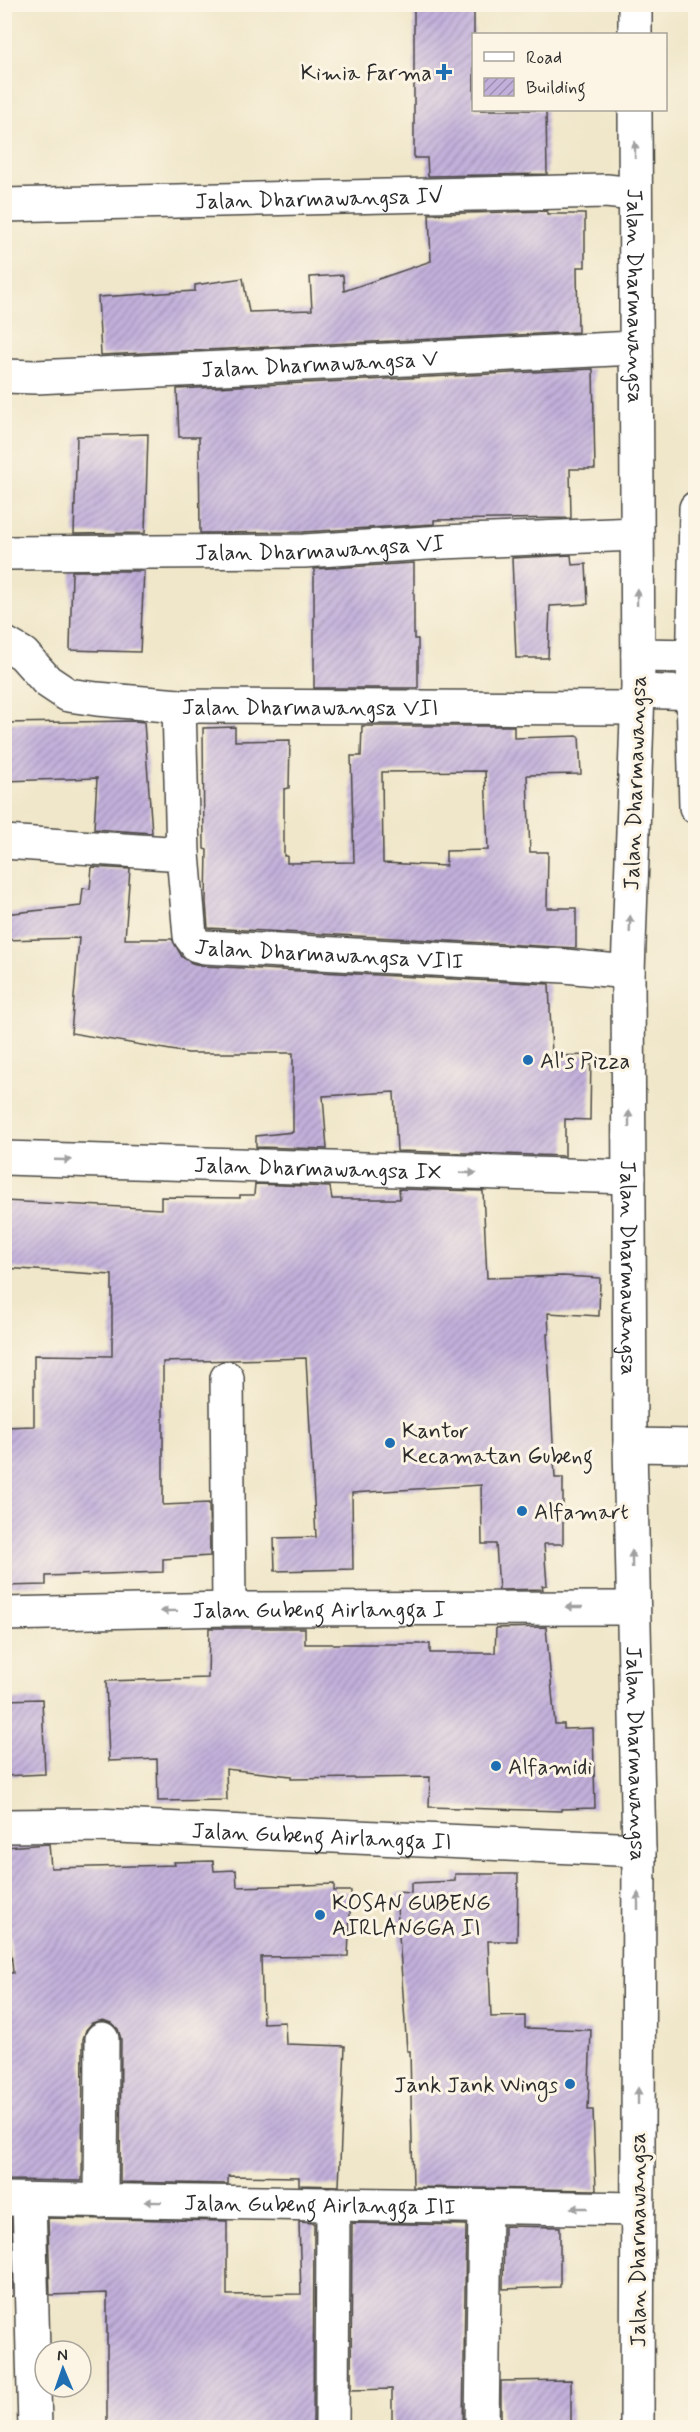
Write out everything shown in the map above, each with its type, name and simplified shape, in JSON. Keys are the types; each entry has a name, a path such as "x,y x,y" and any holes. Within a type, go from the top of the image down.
{"street":[{"path":"635,4 635,33"},
{"name":"Jalan Dharmawangsa","path":"635,111 638,655 628,972 630,1445 639,1850 637,2427"},
{"name":"Jalan Dharmawangsa IV","path":"4,205 594,191 634,194"},
{"name":"Jalan Dharmawangsa V","path":"4,376 635,348"},
{"path":"696,508 694,656 696,807"},
{"name":"Jalan Dharmawangsa VI","path":"4,553 304,551 443,542 636,534"},
{"name":"Jalan Dharmawangsa VII","path":"4,643 23,654 47,681 68,695 179,706 637,699 694,693"},
{"path":"638,655 694,656"},
{"name":"Jalan Dharmawangsa VIII","path":"179,706 183,854 190,936 198,945 565,966 628,972"},
{"path":"4,842 183,854"},
{"name":"Jalan Dharmawangsa IX","path":"4,1158 629,1177"},
{"path":"227,1378 229,1609"},
{"path":"630,1445 696,1446"},
{"name":"Jalan Gubeng Airlangga I","path":"4,1614 229,1609 633,1608"},
{"name":"Jalan Gubeng Airlangga II","path":"4,1826 96,1825 639,1850"},
{"path":"101,2201 102,2039"},
{"path":"16,2200 35,2427"},
{"name":"Jalan Gubeng Airlangga III","path":"16,2200 638,2210"},
{"path":"332,2427 333,2204"},
{"path":"482,2427 484,2208"}],"building":[{"name":"Kimia Farma","path":"414,4 474,4 472,111 546,111 547,174 428,176 427,158 414,158"},
{"path":"547,211 547,214 585,214 585,267 577,267 578,332 101,355 98,297 195,291 195,285 243,278 249,312 312,310 310,277 343,275 344,291 431,261 429,214"},
{"path":"593,369 595,469 570,469 571,518 434,520 434,524 303,532 200,533 199,437 179,437 177,389"},
{"path":"148,434 145,533 74,534 77,436"},
{"path":"571,555 572,565 586,564 588,604 550,606 548,658 516,658 512,558"},
{"path":"414,563 414,639 418,639 418,688 314,688 314,569"},
{"path":"72,571 144,571 140,652 70,650"},
{"path":"144,722 152,833 94,829 97,778 4,781 4,723"},
{"path":"362,726 514,726 514,738 579,736 581,774 527,775 530,852 548,852 547,908 576,908 576,948 208,928 207,850 204,849 203,728 235,727 235,741 290,740 289,788 284,789 284,856 287,856 287,863 354,862 351,756 361,756","holes":["485,771 488,850 446,851 446,866 383,863 382,772"]},
{"path":"92,867 130,869 125,939 172,939 182,957 192,963 204,966 549,984 552,1056 591,1055 590,1120 565,1119 565,1156 397,1151 394,1092 323,1096 327,1149 256,1147 256,1136 293,1132 293,1053 188,1053 71,1033 79,938 4,940 4,914 81,906 83,888 90,889"},
{"path":"255,1184 330,1187 332,1199 400,1199 399,1189 483,1191 487,1278 562,1276 600,1278 599,1316 548,1313 549,1334 547,1334 555,1478 563,1478 563,1544 544,1544 547,1585 542,1586 543,1589 499,1590 496,1544 482,1544 481,1485 352,1493 353,1569 275,1571 274,1538 316,1537 306,1358 163,1362 163,1505 209,1503 210,1556 163,1559 163,1572 46,1576 46,1585 4,1586 4,1427 34,1426 34,1355 112,1356 112,1275 4,1268 4,1201 161,1209 161,1197 240,1198 240,1195 254,1195"},
{"path":"546,1627 555,1724 564,1724 564,1729 593,1728 595,1808 561,1809 561,1811 429,1807 430,1777 291,1779 291,1776 226,1769 227,1800 158,1801 157,1759 109,1761 106,1681 208,1678 209,1628 305,1628 305,1644 430,1644 430,1653 495,1653 496,1628"},
{"path":"42,1699 45,1774 4,1776 4,1700"},
{"path":"49,1844 51,1868 175,1865 174,1862 213,1861 214,1871 236,1870 237,1887 334,1884 334,1891 351,1891 348,1956 261,1957 263,2023 285,2022 286,2044 345,2046 339,2186 299,2185 299,2177 228,2176 228,2184 120,2182 121,2039 118,2029 103,2020 92,2023 83,2039 82,2181 4,2180 4,1973 13,1973 4,1875 4,1847"},
{"path":"455,1874 518,1874 517,1941 488,1941 491,2017 525,2016 525,2028 591,2030 588,2110 593,2110 596,2190 413,2187 410,2051 407,2051 396,1892 411,1893 411,1883 455,1881"},
{"path":"4,2218 11,2218 13,2296 4,2297"},
{"path":"48,2218 227,2221 227,2295 301,2294 299,2222 314,2223 313,2427 107,2427 107,2293 50,2295"},
{"path":"352,2223 466,2225 463,2427 392,2427 392,2389 351,2390"},
{"path":"504,2226 560,2227 560,2287 503,2289"},
{"path":"571,2380 571,2427 501,2427 501,2381"}],"place":[{"name":"Kimia Farma","path":"444,72"},
{"name":"Al's Pizza","path":"528,1060"},
{"name":"Kantor Kecamatan Gubeng","path":"390,1443"},
{"name":"Alfamart","path":"522,1511"},
{"name":"Alfamidi","path":"496,1766"},
{"name":"KOSAN GUBENG AIRLANGGA II","path":"320,1915"},
{"name":"Jank Jank Wings","path":"570,2084"}]}
